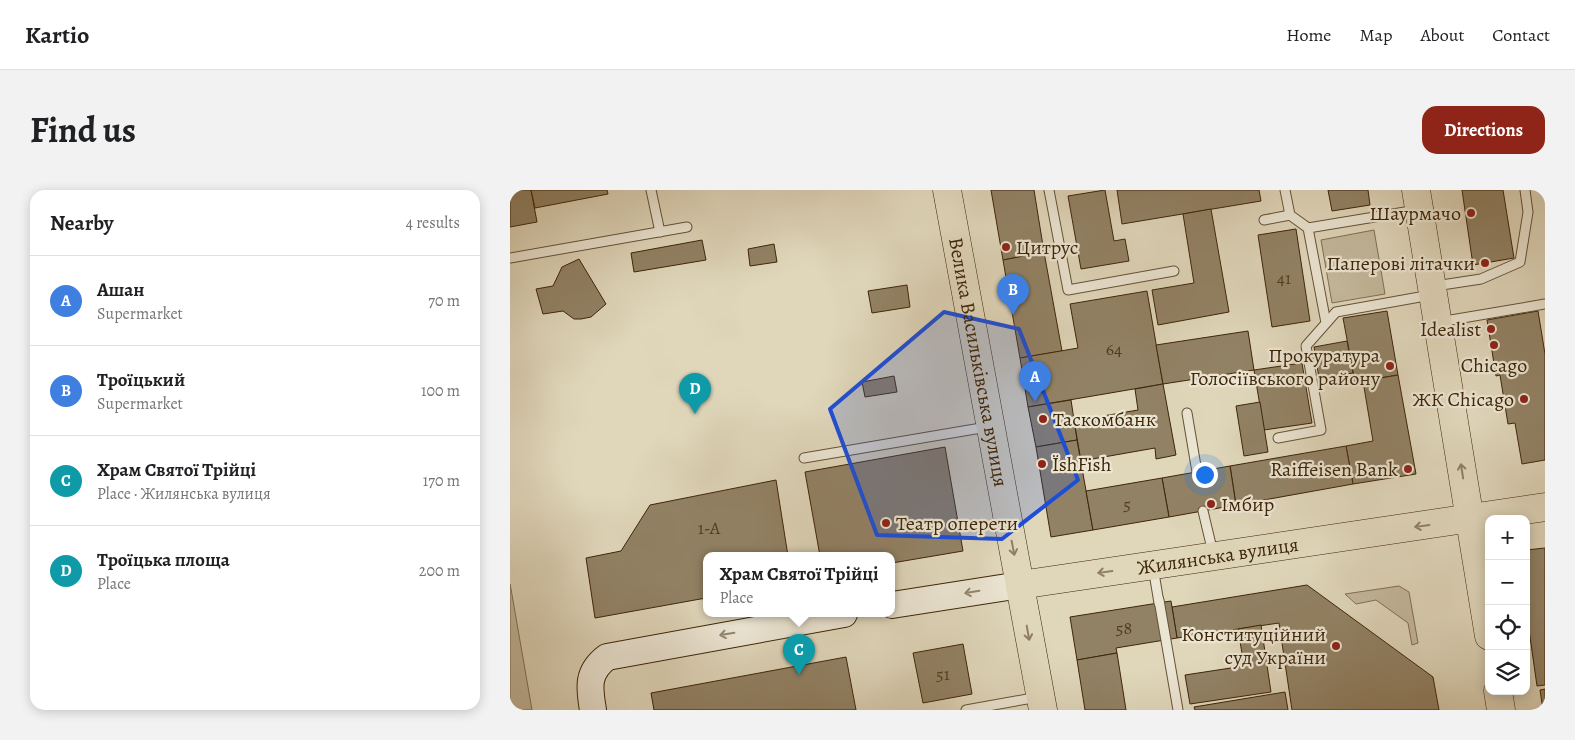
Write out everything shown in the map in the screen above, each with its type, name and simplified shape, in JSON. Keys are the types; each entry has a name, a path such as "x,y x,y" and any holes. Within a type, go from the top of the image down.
{"main road":[{"name":"Велика Васильківська вулиця","path":"948,190 1042,703"},
{"path":"1418,200 1485,611"},
{"name":"Жилянська вулиця","path":"895,606 1020,585 1545,507"},
{"path":"593,710 590,682 595,666 607,657 623,652 827,617"},
{"path":"1499,695 1501,710"}],"lane":[{"path":"652,190 660,232"},
{"path":"1049,190 1068,290 1174,270"},
{"path":"1285,190 1290,215 1308,228 1326,323"},
{"path":"1278,438 1321,430 1306,346 1336,312 1481,279 1520,262 1528,212 1525,190"},
{"path":"1308,228 1418,200"},
{"path":"1264,220 1290,215"},
{"path":"510,258 687,227"},
{"path":"1438,322 1545,304"},
{"path":"1187,413 1197,472"},
{"path":"804,458 990,426"},
{"path":"1203,511 1213,556"},
{"path":"1152,565 1178,710"},
{"path":"966,710 1042,703"}],"highlighted area":[{"path":"944,312 1019,329 1078,480 1002,539 877,535 830,409"}],"shaded area":[{"path":"1374,230 1385,294 1332,303 1321,240"},
{"path":"510,584 511,589 532,710 510,710"},
{"path":"1399,586 1409,592 1418,643 1412,645 1408,623 1376,600 1356,604 1345,594"}],"building":[{"path":"510,190 531,190 537,222 510,227"},
{"path":"531,190 607,190 608,194 535,208"},
{"path":"991,190 1034,190 1044,252 1003,260"},
{"path":"1105,190 1114,241 1125,239 1129,261 1081,269 1068,196"},
{"path":"1117,190 1259,190 1261,201 1122,224"},
{"path":"1328,190 1368,190 1370,205 1332,211"},
{"path":"1462,190 1503,190 1514,258 1473,265"},
{"path":"1211,209 1229,312 1158,325 1152,290 1194,283 1183,214"},
{"path":"1296,229 1310,321 1272,327 1258,235"},
{"path":"702,240 706,260 634,272 631,253"},
{"path":"774,244 777,262 750,266 748,249"},
{"path":"1044,252 1062,351 1020,358 1003,260"},
{"path":"579,259 606,304 591,317 581,319 574,319 563,311 543,314 536,289 553,286 562,267"},
{"path":"907,285 910,307 872,313 868,291"},
{"path":"1147,291 1163,384 1028,407 1020,358 1078,348 1070,304"},
{"name":"Прокуратура Голосіївського району","path":"1387,311 1398,375 1355,382 1343,318"},
{"name":"ЖК Chicago","path":"1538,311 1545,354 1545,460 1522,464 1515,423 1508,424 1500,375 1496,376 1487,320"},
{"path":"1248,331 1254,370 1163,384 1156,345"},
{"path":"1347,341 1353,373 1319,378 1314,347"},
{"path":"1302,363 1312,423 1264,430 1254,370"},
{"path":"1398,375 1416,474 1353,484 1346,446 1373,441 1363,381"},
{"path":"894,376 897,392 865,397 862,382"},
{"path":"1163,384 1176,455 1156,459 1155,448 1081,461 1074,421 1138,410 1135,389"},
{"path":"1071,400 1077,440 1036,447 1028,407"},
{"path":"1260,402 1268,452 1244,456 1236,406"},
{"path":"1077,440 1093,530 1051,537 1036,447"},
{"path":"1346,446 1353,484 1236,505 1230,466"},
{"name":"Театр оперети","path":"945,447 963,551 895,562 895,552 819,552 805,472"},
{"path":"1230,466 1236,505 1169,517 1162,478"},
{"path":"1162,478 1169,517 1093,530 1086,491"},
{"path":"776,480 787,552 703,552 703,599 595,618 586,558 621,551 650,505"},
{"path":"1545,548 1545,685 1537,686 1530,637 1530,550"},
{"name":"Конституційний суд України","path":"1307,585 1433,677 1439,710 1292,710 1279,623 1177,638 1172,607"},
{"path":"1171,601 1177,638 1116,648 1117,653 1077,660 1070,617"},
{"path":"1261,625 1271,692 1190,704 1185,675 1244,666 1238,629"},
{"path":"963,644 972,694 923,703 913,653"},
{"path":"1117,653 1126,710 1085,710 1077,660"},
{"path":"846,657 856,710 654,710 651,693"},
{"path":"1545,689 1545,710 1543,710 1540,690"},
{"path":"1285,692 1288,710 1195,710 1194,707"}],"place":[{"name":"Шаурмачо","path":"1471,213"},
{"name":"Цитрус","path":"1006,247"},
{"name":"Паперові літачки","path":"1485,263"},
{"name":"Троїцький","path":"1013,315"},
{"name":"Idealist","path":"1491,329"},
{"name":"Chicago","path":"1494,345"},
{"name":"Прокуратура Голосіївського району","path":"1390,366"},
{"name":"ЖК Chicago","path":"1524,399"},
{"name":"Ашан","path":"1035,402"},
{"name":"Троїцька площа","path":"695,414"},
{"name":"Таскомбанк","path":"1043,419"},
{"name":"ÏshFish","path":"1042,464"},
{"name":"Raiffeisen Bank","path":"1408,469"},
{"name":"Імбир","path":"1211,504"},
{"name":"Театр оперети","path":"886,523"},
{"name":"Конституційний суд України","path":"1336,646"},
{"name":"Храм Святої Трійці","path":"799,675"}]}
